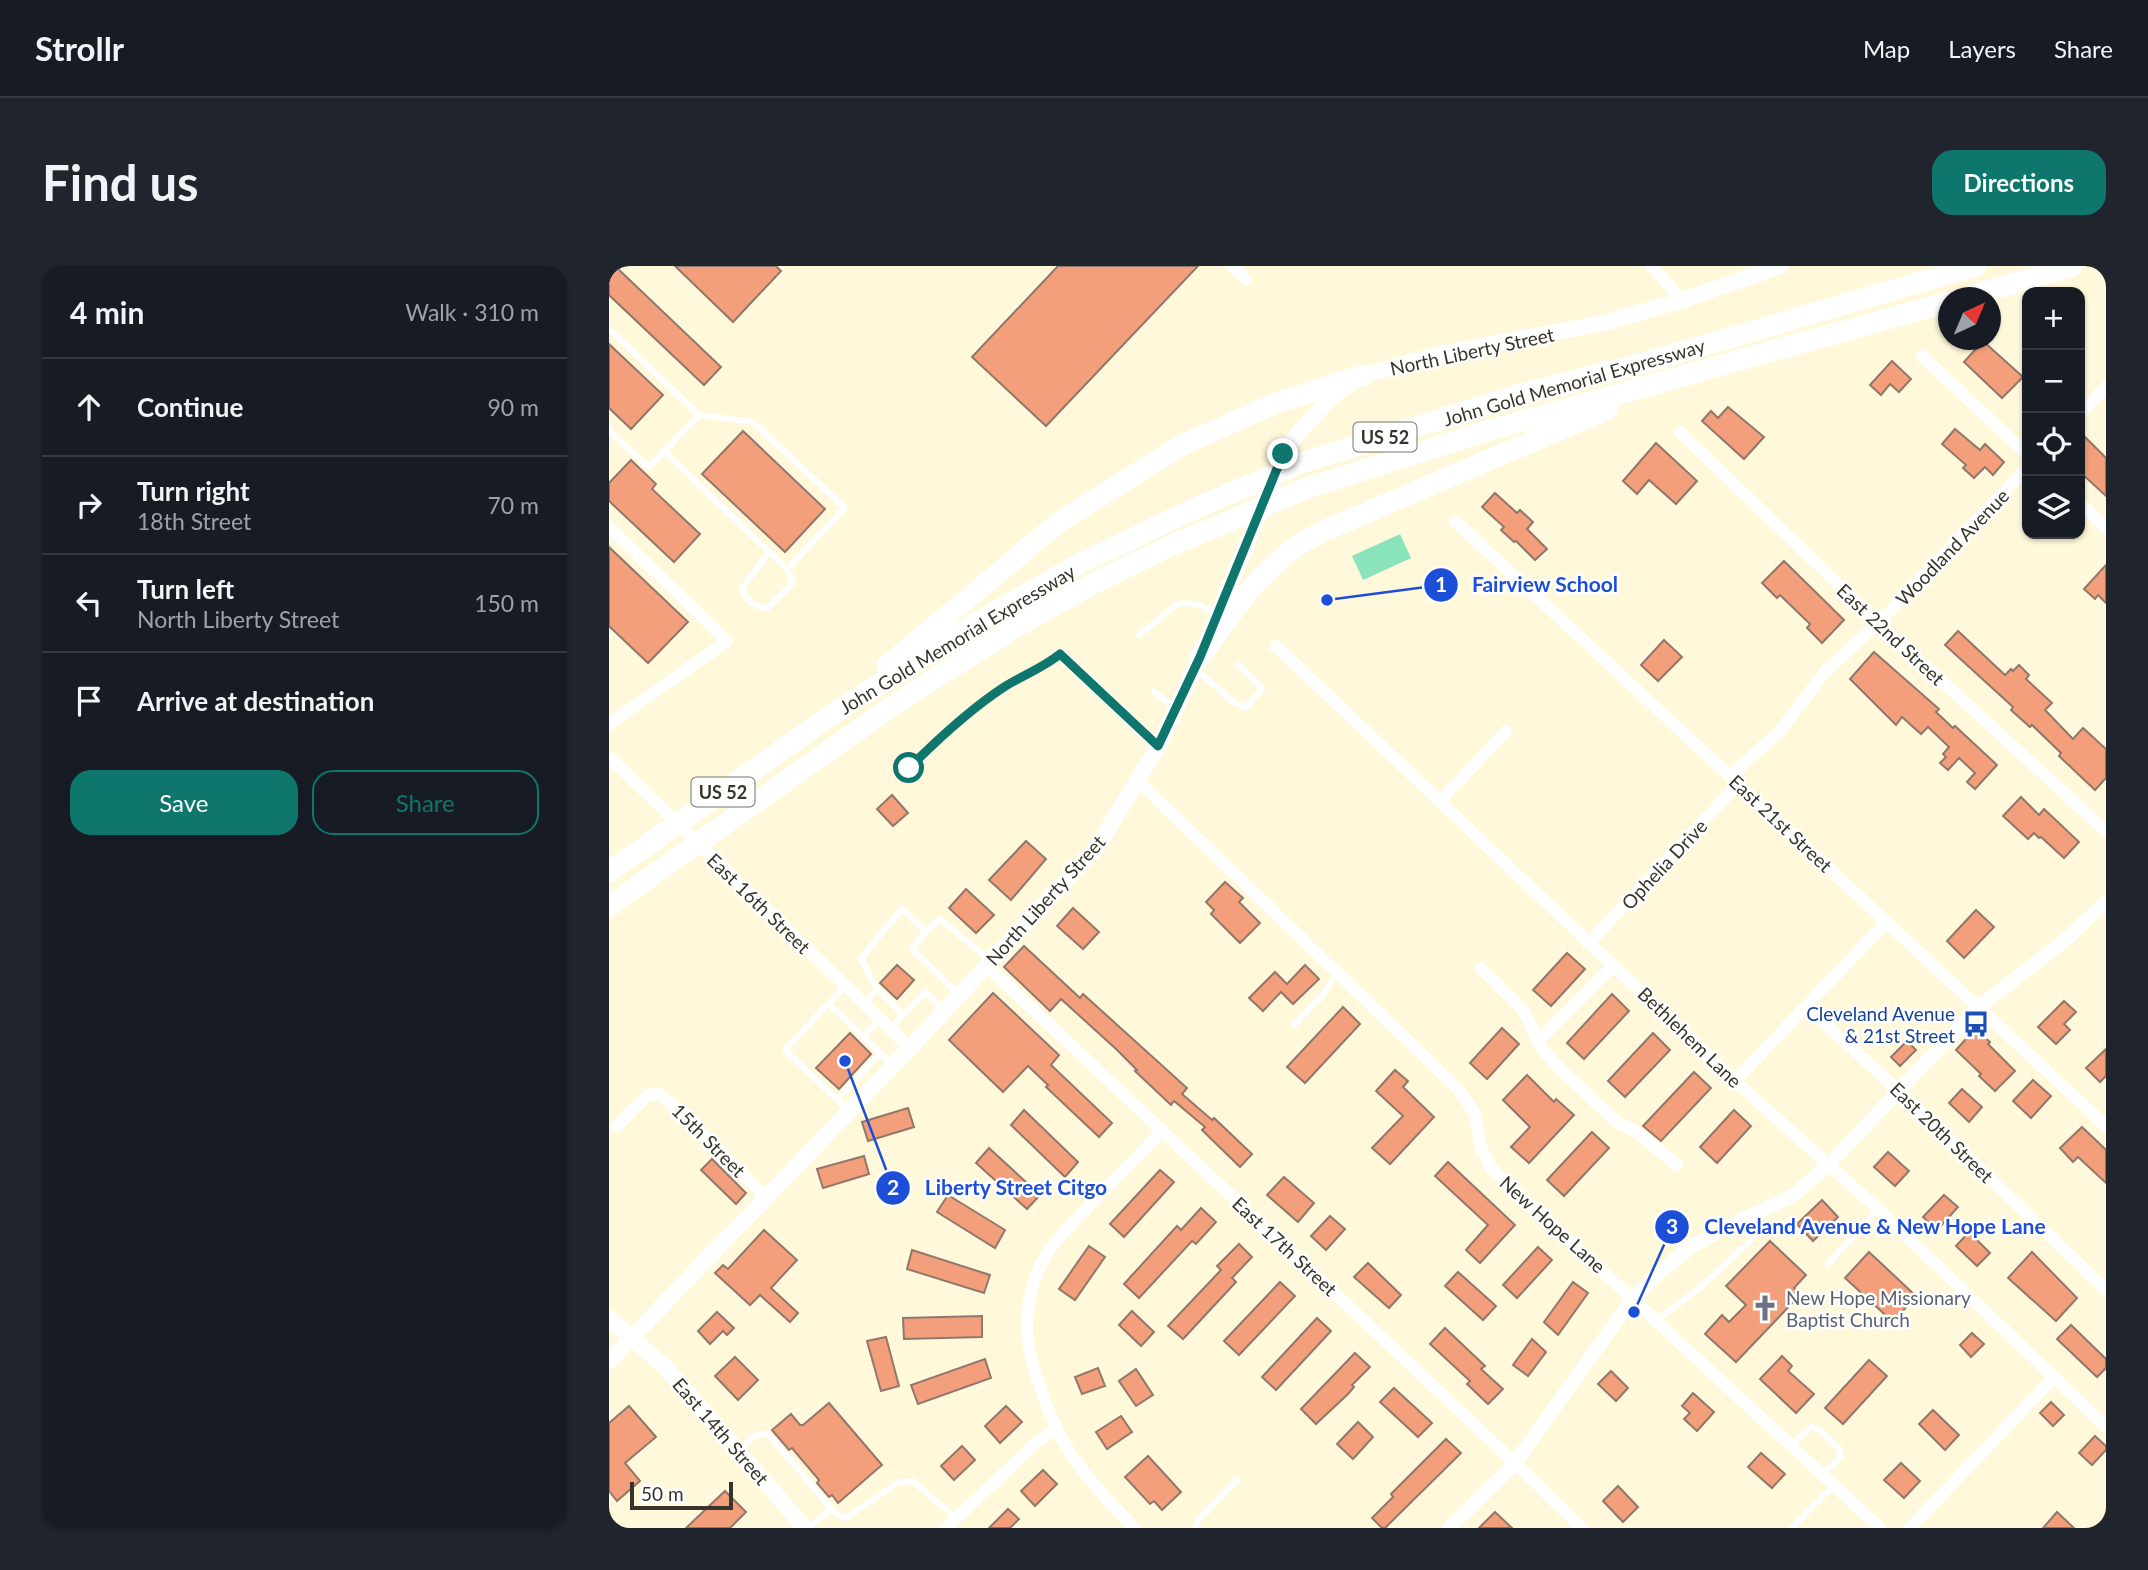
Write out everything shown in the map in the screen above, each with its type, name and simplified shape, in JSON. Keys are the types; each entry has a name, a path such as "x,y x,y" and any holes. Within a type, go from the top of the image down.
{"highway":[{"name":"John Gold Memorial Expressway","path":"609,872 837,711 979,621 1079,565 1185,513 1301,463 1524,393 1643,363 1976,266"},
{"path":"2001,287 2072,266"},
{"name":"John Gold Memorial Expressway","path":"609,906 898,702 1024,622 1100,580 1168,547 1307,488 1490,430 1938,305"},
{"path":"837,711 1059,522 1182,445 1214,429 1276,403 1364,375"},
{"path":"1198,662 1249,590 1298,545 1326,530 1686,376"}],"main road":[{"name":"North Liberty Street","path":"609,1361 910,1048 1097,848 1158,746 1198,662 1283,454 1295,436 1327,402 1364,375 1444,352 1604,323 1683,300 1780,266"},
{"name":"East 14th Street","path":"609,1318 666,1368 800,1526"}],"street":[{"path":"1232,266 1246,279"},
{"path":"1651,266 1683,300"},
{"path":"1922,356 2022,449"},
{"path":"2081,413 2106,387"},
{"name":"East 22nd Street","path":"1680,432 1878,623 2106,831"},
{"name":"Woodland Avenue","path":"1734,780 1780,731 1825,672 1878,623 2022,473"},
{"path":"2085,508 2106,528"},
{"name":"East 21st Street","path":"1455,521 2106,1126"},
{"path":"609,527 727,640 609,724"},
{"name":"Bethlehem Lane","path":"1276,646 1735,1081 1878,1209 2106,1427"},
{"path":"1060,654 1158,746"},
{"path":"1440,802 1506,731"},
{"name":"East 16th Street","path":"609,757 910,1048"},
{"name":"Ophelia Drive","path":"1589,943 1734,780"},
{"name":"New Hope Lane","path":"1138,781 1459,1090 1475,1114 1480,1145 1491,1168 1880,1528"},
{"path":"1449,1528 1515,1463 1633,1298 1689,1248 1794,1195 1829,1164 1978,1008 2065,940 2106,902"},
{"path":"1735,1081 1887,921"},
{"name":"East 17th Street","path":"989,963 1582,1528"},
{"path":"1538,1041 1614,965"},
{"path":"1481,968 1524,1011 1538,1041 1558,1067 1618,1123 1635,1130 1677,1165"},
{"name":"East 20th Street","path":"1806,1006 1899,1091 2106,1290"},
{"name":"15th Street","path":"617,1126 648,1095 659,1094 766,1197"},
{"path":"1135,1528 1095,1485 1070,1452 1057,1429 1030,1352 1027,1322 1032,1285 1047,1254 1067,1229 1163,1130"},
{"path":"1910,1528 2054,1377"},
{"path":"951,1523 1038,1441 1057,1429"}],"lane":[{"path":"609,329 699,415 754,422 845,508 787,569"},
{"path":"609,431 649,467 699,415"},
{"path":"664,452 787,569 793,583 767,608 751,603 743,593 743,587 769,552"},
{"path":"1139,635 1176,604 1188,602 1219,613"},
{"path":"909,768 973,709 1060,654"},
{"path":"1198,662 1232,701 1245,708 1262,689 1238,664"},
{"path":"1154,692 1176,708"},
{"path":"903,1014 877,989 861,958 902,909 926,932"},
{"path":"959,995 912,950 926,932 940,919 989,963"},
{"path":"1294,1025 1323,995 1337,973"},
{"path":"845,986 785,1050 849,1111"},
{"path":"864,1004 877,989"},
{"path":"858,1035 903,1014 925,992 945,1011"},
{"path":"828,1004 893,1065"},
{"path":"837,1100 849,1083 880,1053"},
{"path":"814,1078 820,1072"},
{"path":"1828,1264 1878,1209"},
{"path":"1657,1320 1701,1287 1749,1242 1753,1236 1750,1216"},
{"path":"1792,1445 1810,1427 1821,1431 1841,1451 1839,1459 1822,1474"},
{"path":"737,1450 756,1436 768,1434 840,1517 846,1518 899,1482 909,1480 919,1485 951,1523"},
{"path":"1195,1528 1199,1519 1237,1480"},
{"path":"1791,1528 1834,1485"},
{"path":"800,1526 831,1509"}],"green space":[{"path":"1400,534 1411,558 1363,580 1352,556"}],"building":[{"path":"609,266 615,266 721,367 704,385 609,295"},
{"path":"675,266 776,266 781,271 733,322"},
{"path":"1058,266 1198,266 1046,426 972,357"},
{"path":"609,344 663,395 631,429 609,408"},
{"path":"1975,350 1993,350 2022,378 2002,398 1964,362"},
{"path":"1892,361 1911,379 1899,392 1890,384 1881,395 1870,385"},
{"path":"1728,407 1764,437 1744,459 1702,421 1711,411 1718,418"},
{"path":"1955,429 1980,450 1985,444 2004,462 1993,475 1985,467 1974,478 1963,468 1966,465 1942,444"},
{"path":"743,431 825,509 785,552 702,474"},
{"path":"2085,437 2106,458 2106,496 2085,477"},
{"path":"1656,443 1697,481 1676,504 1649,480 1637,494 1623,481"},
{"path":"631,460 656,484 652,489 700,534 674,562 609,501 609,483"},
{"path":"1495,493 1517,513 1520,510 1533,522 1527,529 1547,549 1535,560 1501,530 1504,527 1482,507"},
{"path":"609,547 688,622 648,663 609,626"},
{"path":"1784,561 1844,620 1822,643 1807,628 1810,624 1780,595 1777,598 1762,583"},
{"path":"2106,565 2106,603 2098,595 2095,599 2084,589"},
{"path":"1958,631 2005,675 2019,665 2029,675 2026,679 2052,703 2045,710 2073,739 2083,728 2106,749 2106,778 2095,790 2059,756 2061,753 2032,725 2030,727 2011,710 2013,707 1945,645"},
{"path":"1664,640 1682,657 1658,681 1641,665"},
{"path":"1874,652 1939,709 1936,712 1953,728 1955,726 1997,765 1975,789 1967,782 1975,773 1959,758 1948,770 1940,763 1946,757 1943,754 1949,747 1928,727 1921,734 1902,717 1896,725 1850,679"},
{"path":"892,795 908,813 893,826 877,809"},
{"path":"2021,797 2039,815 2044,809 2079,842 2064,858 2034,833 2028,839 2003,816"},
{"path":"1026,841 1046,859 1011,900 989,880"},
{"path":"1225,882 1243,898 1239,902 1260,923 1240,943 1211,914 1214,910 1206,902"},
{"path":"966,889 994,915 976,933 949,908"},
{"path":"1073,908 1099,932 1083,949 1057,926"},
{"path":"1976,910 1994,927 1964,958 1947,941"},
{"path":"1024,946 1080,998 1083,994 1187,1088 1182,1094 1212,1120 1214,1118 1252,1154 1240,1167 1202,1130 1205,1127 1174,1101 1171,1105 1116,1049 1061,999 1050,1011 1004,967"},
{"path":"1567,953 1585,969 1551,1006 1533,990"},
{"path":"897,965 914,980 897,999 880,983"},
{"path":"1305,965 1319,979 1293,1004 1281,992 1263,1011 1249,998 1275,972 1287,984"},
{"path":"993,993 1059,1055 1051,1065 1112,1123 1099,1137 1046,1087 1048,1085 1028,1066 1003,1092 949,1040"},
{"path":"1612,994 1629,1011 1584,1059 1567,1043"},
{"path":"2064,1001 2076,1012 2064,1024 2070,1030 2056,1044 2038,1027"},
{"path":"1343,1007 1360,1024 1305,1083 1287,1067"},
{"path":"1502,1028 1519,1044 1487,1079 1470,1063"},
{"path":"1975,1029 2015,1071 1995,1091 1956,1050"},
{"path":"850,1033 871,1054 839,1089 816,1068"},
{"path":"1653,1033 1670,1050 1625,1097 1608,1081"},
{"path":"1907,1041 1916,1050 1900,1066 1891,1057"},
{"path":"2106,1049 2106,1076 2100,1082 2086,1068"},
{"path":"1395,1070 1408,1081 1403,1087 1434,1117 1390,1164 1372,1148 1403,1116 1376,1091"},
{"path":"1694,1072 1711,1088 1661,1141 1643,1126"},
{"path":"1527,1075 1554,1102 1556,1099 1574,1115 1529,1163 1511,1147 1530,1127 1503,1100"},
{"path":"2033,1080 2051,1096 2031,1118 2013,1101"},
{"path":"1962,1089 1982,1107 1969,1122 1949,1103"},
{"path":"908,1108 914,1127 868,1141 862,1122"},
{"path":"1024,1110 1078,1162 1065,1177 1011,1125"},
{"path":"1734,1110 1751,1126 1717,1163 1700,1147"},
{"path":"2082,1127 2106,1150 2106,1183 2078,1157 2073,1162 2060,1148"},
{"path":"1592,1132 1609,1148 1564,1196 1547,1180"},
{"path":"989,1148 1040,1195 1027,1209 976,1163"},
{"path":"1888,1152 1909,1171 1895,1186 1874,1167"},
{"path":"864,1156 869,1174 823,1188 817,1169"},
{"path":"712,1159 746,1193 736,1204 701,1170"},
{"path":"1448,1162 1515,1225 1480,1263 1466,1250 1488,1225 1435,1176"},
{"path":"1160,1170 1174,1182 1124,1237 1110,1224"},
{"path":"1284,1177 1314,1203 1298,1222 1267,1195"},
{"path":"948,1195 1005,1230 995,1248 937,1212"},
{"path":"1944,1195 1958,1207 1937,1230 1923,1217"},
{"path":"1822,1200 1838,1217 1813,1241 1797,1224"},
{"path":"1201,1208 1216,1222 1196,1244 1192,1241 1139,1298 1124,1284 1177,1226 1181,1230"},
{"path":"1330,1216 1345,1229 1326,1250 1311,1236"},
{"path":"764,1230 797,1260 771,1288 798,1313 790,1322 760,1295 750,1305 715,1273 723,1265 728,1269"},
{"path":"1969,1232 1990,1253 1977,1266 1956,1246"},
{"name":"New Hope Missionary Baptist Church","path":"1770,1241 1806,1275 1794,1288 1800,1295 1736,1362 1705,1334 1722,1315 1729,1322 1746,1305 1726,1286"},
{"path":"1239,1244 1252,1257 1232,1278 1236,1282 1183,1339 1168,1326 1221,1270 1217,1266"},
{"path":"1089,1246 1105,1257 1075,1300 1059,1289"},
{"path":"1538,1247 1552,1260 1517,1298 1503,1285"},
{"path":"912,1250 990,1275 984,1293 907,1269"},
{"path":"1869,1252 1916,1296 1893,1322 1845,1278"},
{"path":"2032,1252 2077,1298 2056,1321 2008,1278"},
{"path":"1368,1263 1401,1295 1389,1308 1354,1277"},
{"path":"1458,1272 1496,1306 1483,1320 1445,1286"},
{"path":"1280,1282 1295,1296 1239,1355 1224,1341"},
{"path":"1573,1282 1588,1293 1558,1335 1544,1322"},
{"path":"1132,1311 1154,1332 1141,1346 1119,1325"},
{"path":"717,1312 734,1328 727,1335 723,1331 710,1344 698,1331"},
{"path":"982,1316 982,1337 904,1339 903,1318"},
{"path":"1317,1318 1331,1331 1276,1390 1262,1377"},
{"path":"2071,1325 2106,1359 2106,1368 2097,1377 2057,1339"},
{"path":"1445,1328 1485,1366 1481,1369 1503,1389 1488,1404 1467,1384 1470,1381 1430,1344"},
{"path":"1972,1333 1984,1344 1971,1357 1960,1345"},
{"path":"886,1337 899,1386 881,1391 867,1341"},
{"path":"1532,1339 1546,1352 1528,1376 1513,1365"},
{"path":"1355,1353 1370,1367 1352,1385 1354,1387 1348,1394 1316,1424 1301,1409"},
{"path":"1782,1356 1792,1366 1788,1371 1814,1394 1796,1413 1760,1379"},
{"path":"735,1357 758,1380 738,1400 715,1376"},
{"path":"985,1359 991,1378 918,1404 911,1385"},
{"path":"1869,1360 1887,1376 1843,1424 1825,1408"},
{"path":"1098,1368 1105,1386 1082,1394 1075,1377"},
{"path":"1136,1369 1153,1395 1136,1406 1119,1381"},
{"path":"1611,1371 1628,1388 1616,1401 1598,1384"},
{"path":"1394,1388 1432,1423 1418,1437 1380,1402"},
{"path":"1693,1393 1714,1412 1697,1431 1684,1419 1690,1413 1682,1406"},
{"path":"2051,1402 2064,1415 2053,1426 2040,1413"},
{"path":"829,1403 882,1465 838,1503 817,1483 819,1480 792,1448 789,1450 772,1430 791,1414 803,1425"},
{"path":"629,1406 656,1437 625,1463 640,1481 617,1501 609,1491 609,1423"},
{"path":"1006,1406 1022,1422 1000,1443 985,1426"},
{"path":"1933,1410 1959,1435 1945,1450 1919,1424"},
{"path":"1121,1416 1132,1432 1107,1449 1096,1432"},
{"path":"1358,1422 1373,1437 1353,1459 1337,1444"},
{"path":"2095,1436 2106,1446 2106,1450 2092,1465 2079,1453"},
{"path":"1446,1439 1461,1453 1382,1528 1372,1518 1393,1497 1391,1494"},
{"path":"962,1446 975,1460 954,1480 941,1466"},
{"path":"1761,1453 1785,1474 1772,1488 1748,1467"},
{"path":"1148,1456 1181,1492 1162,1510 1154,1501 1150,1504 1125,1477"},
{"path":"1901,1463 1920,1481 1904,1498 1884,1480"},
{"path":"1043,1470 1057,1484 1035,1506 1021,1491"},
{"path":"1618,1486 1638,1507 1623,1522 1603,1501"},
{"path":"725,1491 746,1512 730,1528 686,1528"},
{"path":"1008,1509 1019,1519 1010,1528 989,1528"},
{"path":"1495,1512 1512,1528 1479,1528"},
{"path":"2057,1512 2074,1528 2043,1528"}],"place":[{"name":"Fairview School","path":"1327,600"},
{"name":"Cleveland Avenue & 21st Street","path":"1976,1024"},
{"name":"Liberty Street Citgo","path":"845,1061"},
{"name":"New Hope Missionary Baptist Church","path":"1765,1308"},
{"name":"Cleveland Avenue & New Hope Lane","path":"1634,1312"}],"route":[{"path":"909,768 973,709 1060,654 1158,746 1224,601 1283,454"}]}
